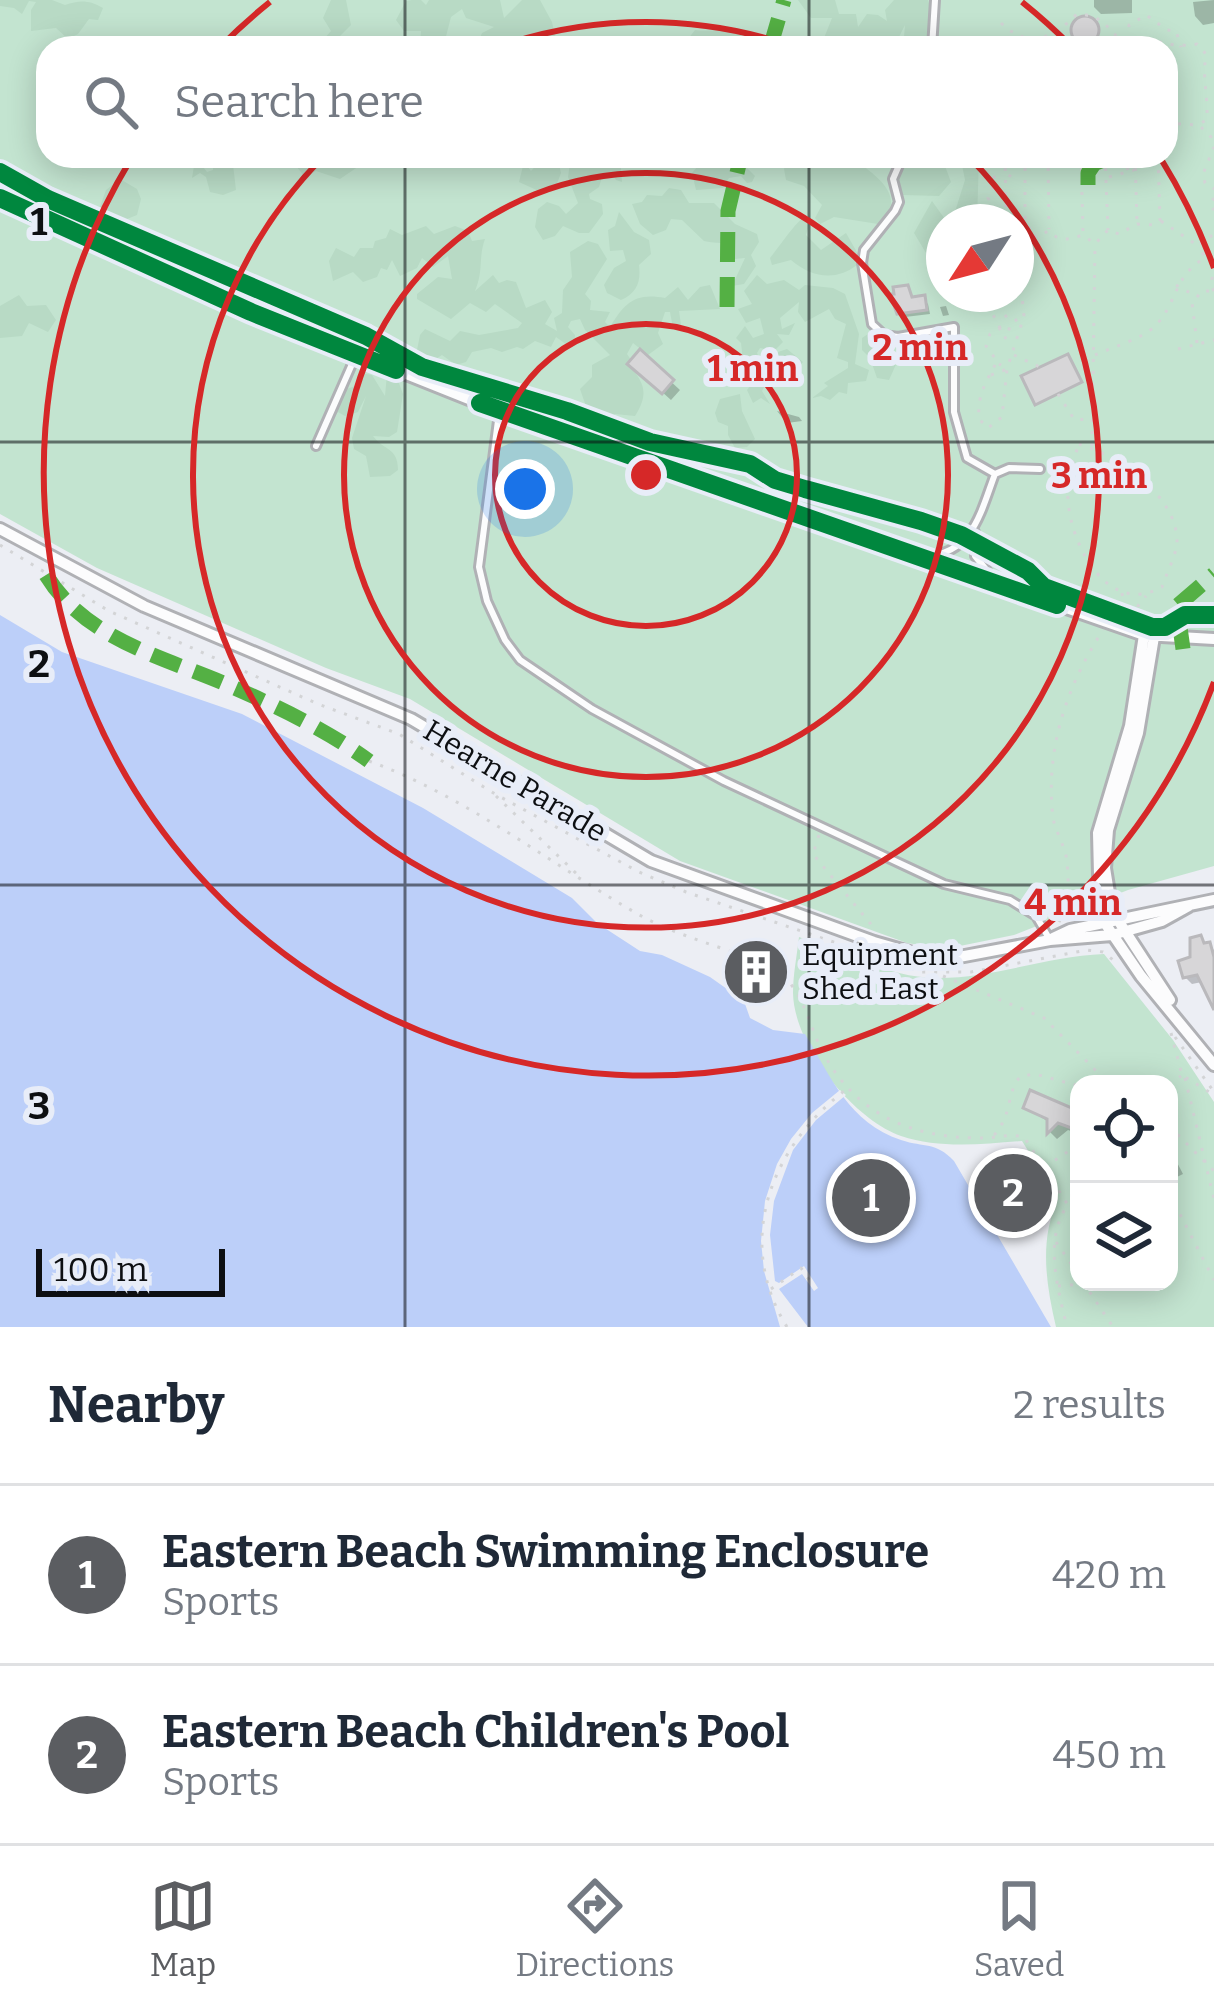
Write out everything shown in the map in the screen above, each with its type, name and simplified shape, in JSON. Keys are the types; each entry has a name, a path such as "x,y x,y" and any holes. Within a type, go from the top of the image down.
{"street":[{"path":"0,198 356,355 500,411 1013,591 1110,615 1148,632 1214,639"},
{"name":"Hearne Parade","path":"0,529 144,606 411,719 651,861 874,942 945,958 1050,939 1112,935 1122,926"},
{"path":"1148,632 1130,726 1099,832 1097,876 1104,924 1214,1065"},
{"path":"1148,632 1138,733 1108,830 1106,882 1110,907 1184,1024"},
{"path":"1122,926 1162,921 1189,906 1214,900"},
{"name":"Hearne Parade","path":"1086,939 1104,924 1122,926"}],"lane":[{"path":"933,36 935,0"},
{"path":"898,168 893,179 899,202 864,250 872,324 884,335 898,337 954,327 957,431 967,458 995,474"},
{"path":"316,446 356,355"},
{"path":"500,411 479,567 487,601 517,657 592,709 704,771 944,884 1010,900 1036,916 1050,939"},
{"path":"916,555 943,555 970,540 995,474 1009,468 1040,469"},
{"path":"970,540 982,568 1013,591"}],"path":[{"path":"1049,36 1060,33 1077,14 1093,15 1118,36"},
{"path":"1126,36 1130,25 1146,15 1178,36"},
{"path":"1001,22 1020,36"},
{"path":"1178,37 1182,48"},
{"path":"1178,47 1197,44 1206,54 1201,77 1208,96 1207,118 1198,125 1178,124"},
{"path":"1198,125 1214,147 1203,174 1205,183 1214,189"},
{"path":"990,168 996,182 988,198 991,204"},
{"path":"1003,204 1005,168"},
{"path":"1005,179 1015,168"},
{"path":"1025,168 1025,223 1036,236 1049,231"},
{"path":"1048,168 1049,231 1065,240 1083,235"},
{"path":"1081,168 1083,235"},
{"path":"1092,448 1095,244 1108,230 1106,168"},
{"path":"1158,168 1160,220"},
{"path":"1106,178 1136,170 1137,224"},
{"path":"0,172 48,199 366,336 422,367 650,442 750,464 776,480 921,521 1031,572 1044,587 1110,615 1138,621 1148,632"},
{"path":"1214,198 1210,205 1214,210"},
{"path":"1108,230 1119,234 1137,224 1149,227 1160,220"},
{"path":"1160,220 1199,245 1205,258"},
{"path":"1199,245 1214,234"},
{"path":"1083,235 1095,244"},
{"path":"1094,356 1154,327 1192,265 1214,256"},
{"path":"1176,285 1196,296 1214,291 1214,265"},
{"path":"1196,296 1192,303 1196,343"},
{"path":"992,312 1007,339 1011,323 1024,316"},
{"path":"1003,312 1011,323"},
{"path":"997,361 977,403 979,419 988,428 1002,417 1007,369 1023,312"},
{"path":"1001,328 990,334 986,346 1007,369"},
{"path":"1178,350 1214,340"},
{"path":"1012,355 1040,367"},
{"path":"990,376 1007,369"},
{"path":"1058,394 1074,418 1090,420"},
{"path":"1138,621 1138,606 1162,587 1177,541 1169,516 1122,461 1078,444 1068,475 1068,506 1079,546 1093,571 1122,593 1146,596"},
{"path":"0,545 109,611 318,704 406,737 495,794 582,879"},
{"path":"1122,593 1125,615"},
{"path":"1050,939 1069,903 1067,858 1053,813 1052,755 1068,696 1110,615"},
{"path":"1165,627 1183,615 1214,615"},
{"path":"369,761 443,795 641,916 760,963 789,980 818,1043 848,1088 874,1111 908,1130 939,1136 1024,1137 1068,1205 1059,1219 1055,1241 1067,1327"},
{"path":"822,827 813,854 877,931 874,942"},
{"path":"1069,903 1085,921 1086,939 1118,963"},
{"path":"1086,939 939,974 1044,1018 1100,1075"},
{"path":"1214,1094 1171,1033 1214,1199"},
{"path":"987,1138 1006,1120 1013,1084 1021,1076 1035,1074 1070,1084"},
{"path":"1178,1080 1184,1077"},
{"path":"1184,1077 1214,1094"},
{"path":"787,1327 769,1290 764,1240 771,1183 806,1124 848,1088"},
{"path":"1178,1135 1214,1171"},
{"path":"1043,1168 1070,1150"},
{"path":"1178,1210 1214,1280"},
{"path":"1055,1241 1070,1262"},
{"path":"769,1290 801,1268 814,1287"},
{"path":"1058,1286 1070,1285"},
{"path":"1089,1291 1113,1327"}],"green space":[{"path":"0,0 1214,0 1214,866 1128,890 1014,935 945,949 907,943 680,861 410,699 326,668 97,568 0,514"},
{"path":"0,0 52,0 103,8 98,20 89,19 78,34 65,36 56,28 31,31 36,2 29,1 22,14 0,6"},
{"path":"331,0 346,0 351,25 340,36 327,36 331,31 323,18"},
{"path":"421,0 426,5 429,0 500,0 504,18 522,0 540,0 555,36 481,36 494,27 466,18 462,9 451,17 446,36 421,36 421,31 404,31 396,20 406,1"},
{"path":"798,0 835,0 839,14 856,14 858,27 867,14 887,21 885,10 894,0 928,0 931,11 927,36 904,36 905,25 900,36 825,36 832,18 811,18"},
{"path":"695,30 741,36 690,36"},
{"path":"194,168 233,168 236,190 223,195 210,192 206,177 200,173 192,178"},
{"path":"298,168 356,168 340,179 316,171 305,177"},
{"path":"522,168 560,168 561,173 555,189 543,193 519,182"},
{"path":"569,168 621,168 622,182 611,172 603,174 599,187 589,194 602,204 603,214 589,233 563,226 555,236 543,240 535,227 538,209 547,202 566,214 578,203"},
{"path":"696,168 747,168 755,176 752,182 741,176 729,178 723,188 696,190 692,173"},
{"path":"866,168 886,188 891,205 878,224 834,217 820,224 815,218 822,205 804,186 786,180 784,169"},
{"path":"901,168 946,168 951,182 939,196 903,195 897,180"},
{"path":"963,168 979,168 978,204 957,204 965,180"},
{"path":"120,179 137,189 141,199 137,215 117,223 106,219 100,207 106,190"},
{"path":"669,188 681,190 689,203 714,203 735,224 757,234 759,242 751,255 756,266 744,284 732,286 745,258 735,259 723,244 704,241 682,220 671,219 666,230 653,235 640,224 632,204 647,195 662,196"},
{"path":"619,212 634,232 649,240 651,254 639,265 634,290 621,300 607,293 604,285 614,268 626,261 623,250 610,251 608,230 615,226"},
{"path":"926,212 926,253 914,233"},
{"path":"805,216 810,222 806,235 821,250 846,233 858,254 857,265 832,275 815,274 791,260 772,265 770,258"},
{"path":"426,226 434,234 455,226 468,231 472,241 485,239 475,291 493,275 499,283 516,282 526,308 545,300 552,312 545,324 557,331 554,318 562,313 563,290 572,277 570,252 588,241 598,244 607,259 585,294 591,301 590,310 610,312 605,322 610,327 631,302 665,298 678,287 688,300 700,287 710,285 720,309 679,311 681,325 673,328 670,312 665,312 658,333 663,344 648,355 633,343 628,364 641,383 642,401 635,416 615,414 608,422 589,415 580,389 592,377 592,365 610,355 580,319 568,327 575,335 574,345 556,337 551,347 535,341 523,349 472,352 466,362 456,365 442,355 428,364 415,360 425,329 450,341 460,331 479,335 518,328 522,323 495,304 486,312 470,303 451,319 417,299 438,277 452,279 448,256 433,267 422,258 417,268 400,276 392,260 387,270 381,268 377,277 363,282 353,272 333,281 329,261 336,248 354,257 360,248 373,248 375,241 386,238 390,229 402,235"},
{"path":"757,275 767,284 784,280 799,290 805,285 845,294 859,334 855,364 869,370 866,381 848,383 847,394 839,392 830,400 812,398 828,386 824,383 848,368 848,362 837,358 846,324 829,309 805,322 798,312 799,302 780,318 782,329 795,323 789,335 777,334 783,342 774,351 760,348 757,353 764,369 772,354 787,349 803,362 791,374 783,369 783,383 773,382 770,376 762,391 770,404 761,398 753,403 747,390 753,370 744,369 736,338 745,326 753,338 764,334 760,318 746,323 738,309 752,304 744,291"},
{"path":"19,295 27,306 46,305 56,320 48,332 29,323 22,336 0,338 0,306"},
{"path":"871,332 898,360 889,380 877,378 862,350 862,338"},
{"path":"366,374 372,375 385,396 387,374 397,378 403,394 397,432 389,437 373,436 396,457 398,470 390,476 370,477 366,456 354,449 352,438 366,396 358,412 345,416 338,412 326,428 344,390"},
{"path":"740,394 755,439 747,447 735,448 728,426 718,422 715,413 720,399"},
{"path":"799,937 883,969 935,978 1104,954 1173,1040 1214,1102 1214,1327 1056,1327 1046,1262 1048,1230 1058,1199 1022,1141 930,1143 883,1127 829,1078 804,1035 793,993"}],"water":[{"path":"0,615 62,652 242,714 423,808 572,898 597,923 640,951 662,955 710,977 744,1001 750,1018 773,1030 805,1034 843,1097 868,1122 901,1140 935,1148 954,1161 1051,1327 0,1327"},
{"path":"1005,1158 1027,1167 1039,1184 1039,1204 1027,1224 998,1213 987,1197 984,1166"}],"pier":[{"path":"840,1090 846,1095 816,1120 793,1150 774,1201 770,1235 775,1281 779,1283 804,1266 818,1288 814,1291 802,1274 779,1289 808,1327 780,1327 764,1271 765,1201 791,1139"}],"building":[{"path":"1080,17 1090,17 1098,25 1097,36 1072,35 1072,25"},
{"path":"908,285 912,297 925,295 926,310 897,314 890,294 894,294 893,287"},
{"path":"640,349 674,380 662,394 627,364"},
{"path":"1068,354 1082,382 1035,405 1021,376"},
{"path":"1201,935 1204,943 1210,942 1214,957 1214,1010 1197,975 1183,978 1178,961 1190,957 1190,938"},
{"path":"1030,1090 1070,1107 1070,1128 1058,1123 1047,1134 1047,1119 1023,1108"}],"marked path":[{"path":"774,36 784,0"},
{"path":"727,307 728,211 738,168"},
{"path":"1088,185 1091,168"},
{"path":"1096,168 1102,184"},
{"path":"1183,649 1177,606 1214,574"},
{"path":"46,575 62,597 104,631 283,710 369,761"}],"cycle path":[{"path":"0,172 48,199 366,336 422,367 650,442 750,464 775,480 961,535 1028,571 1044,587 1152,627 1165,627 1185,615 1214,615"},
{"path":"0,198 251,312 396,370"},
{"path":"480,403 1057,605"}],"place":[{"name":"Equipment Shed East","path":"756,972"},
{"name":"Eastern Beach Children's Pool","path":"1013,1193"},
{"name":"Eastern Beach Swimming Enclosure","path":"871,1198"}]}
